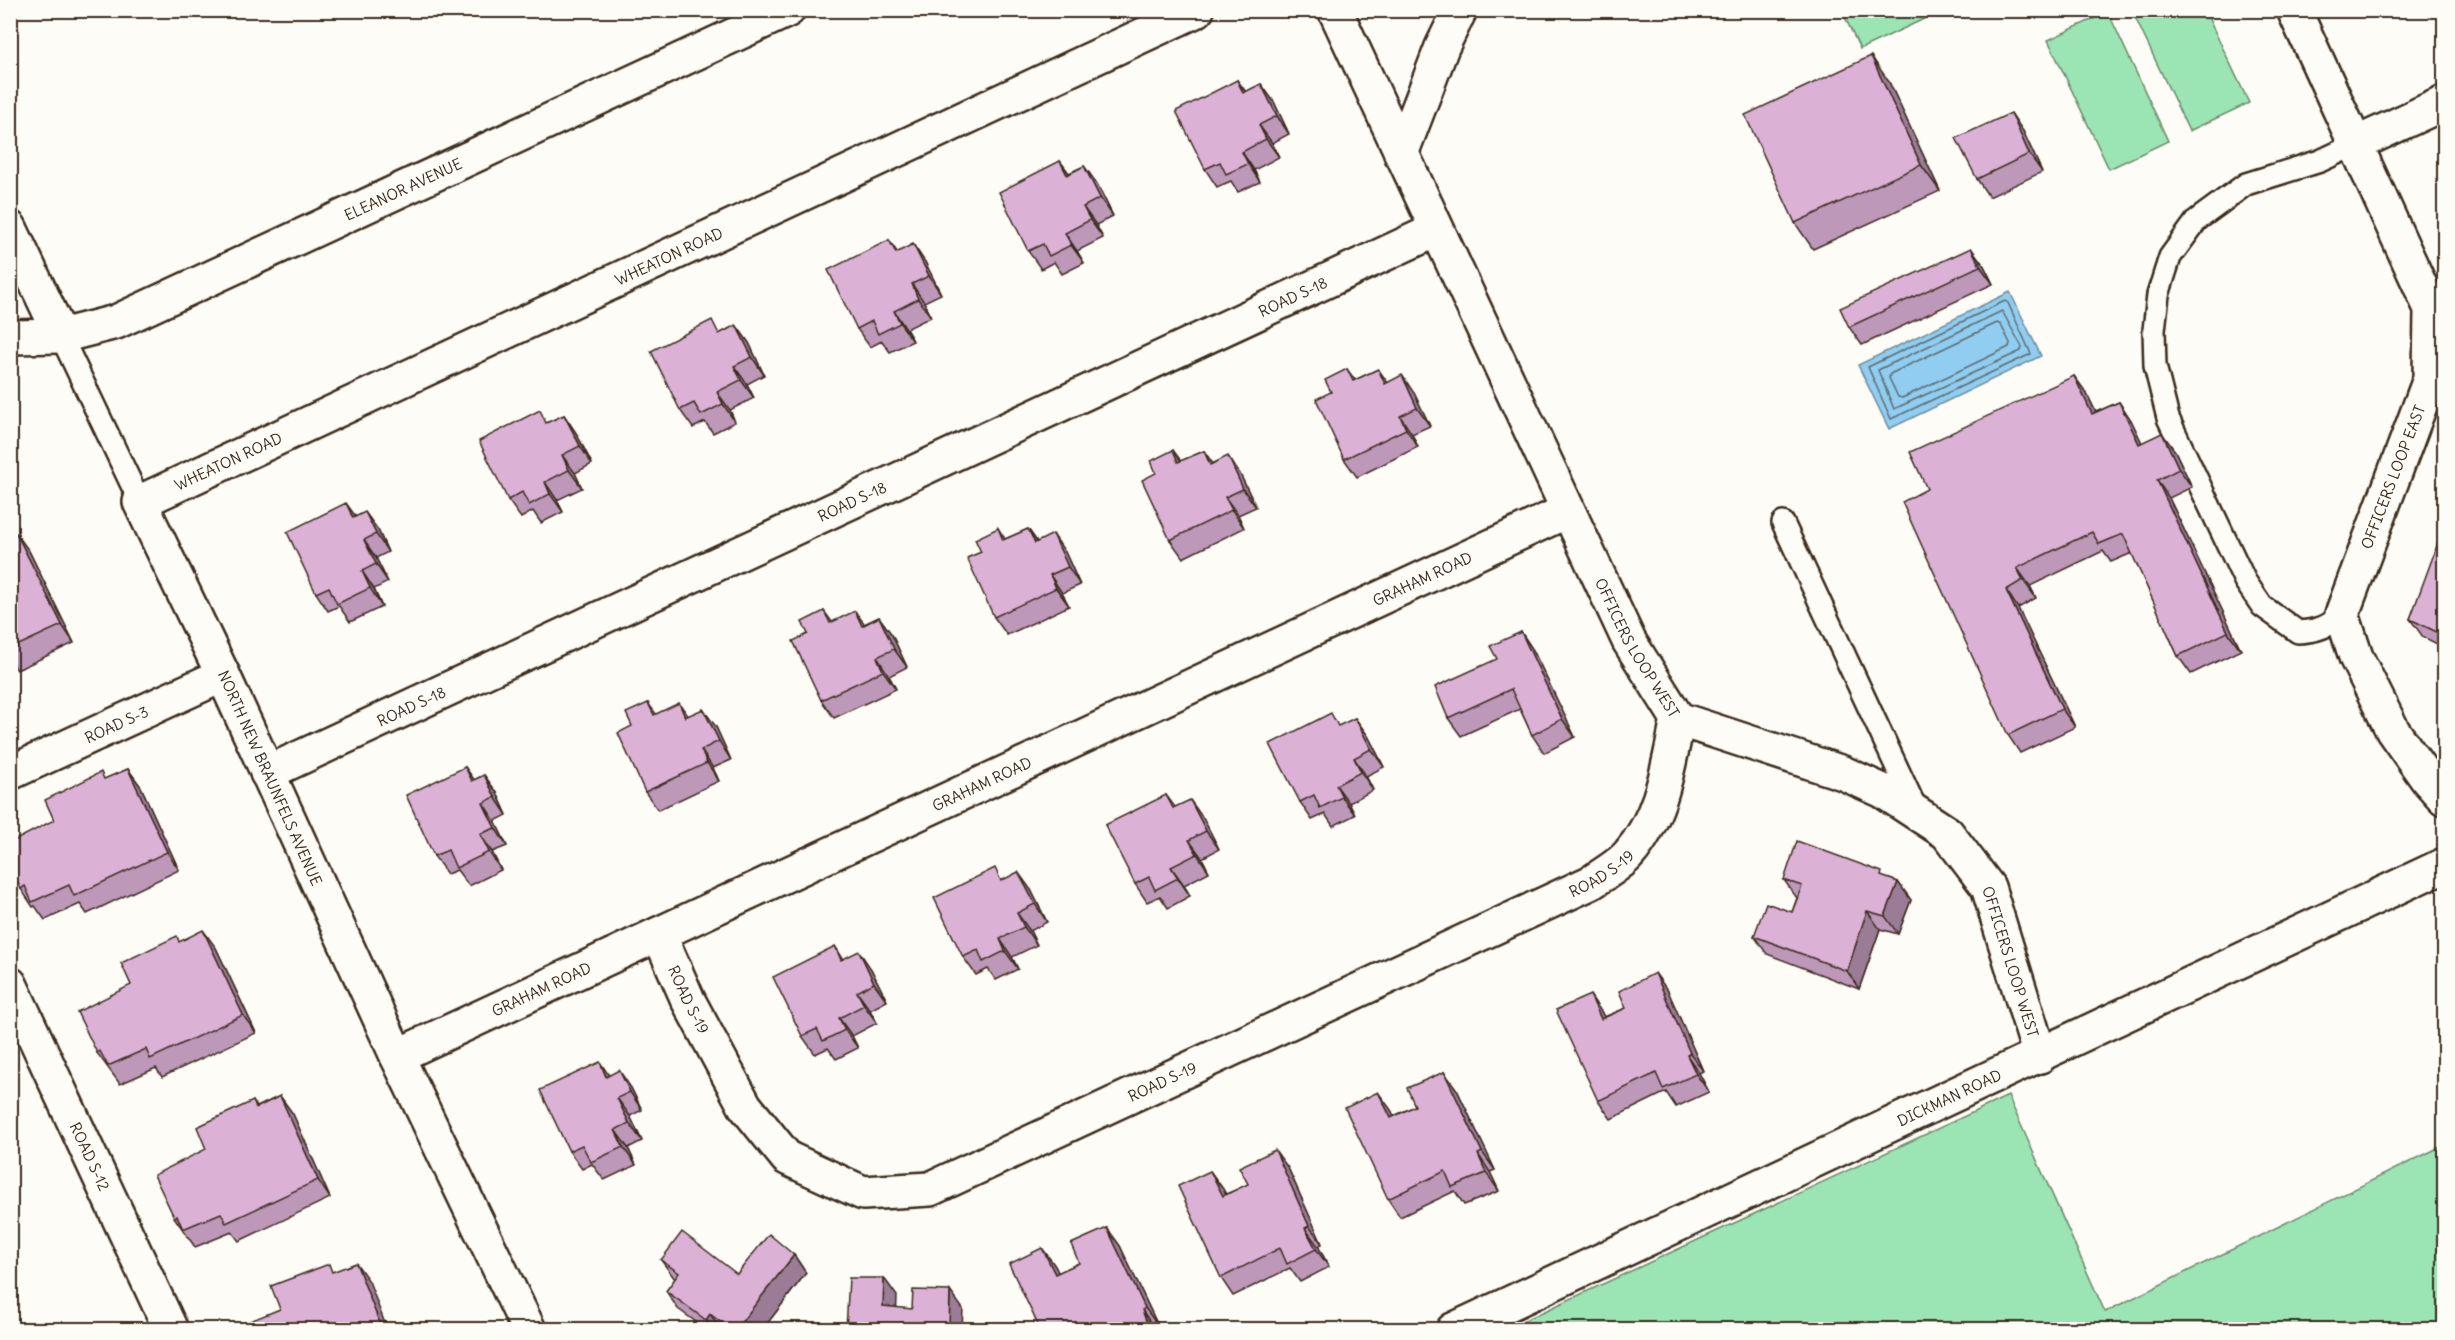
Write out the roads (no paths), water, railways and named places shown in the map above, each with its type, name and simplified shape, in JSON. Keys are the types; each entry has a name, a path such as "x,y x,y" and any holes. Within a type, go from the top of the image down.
{"street":[{"name":"ELEANOR AVENUE","path":"10,337 61,336 116,322 788,10"},
{"name":"WHEATON ROAD","path":"140,502 1197,10"},
{"name":"OFFICERS LOOP WEST","path":"1335,10 1629,640 1678,719 1843,773 1883,791 1947,833 1988,886 2040,1056"},
{"path":"1401,154 1442,47 1460,10"},
{"name":"OFFICERS LOOP EAST","path":"2294,10 2431,309 2430,379 2342,614"},
{"path":"2356,144 2445,103"},
{"name":"NORTH NEW BRAUNFELS AVENUE","path":"10,228 61,336"},
{"name":"ROAD S-18","path":"267,773 1436,230"},
{"path":"2431,309 2445,339"},
{"name":"NORTH NEW BRAUNFELS AVENUE","path":"140,502 223,675 397,1056 529,1329"},
{"name":"GRAHAM ROAD","path":"397,1056 1567,511"},
{"path":"2342,614 2356,657 2393,731 2427,779 2445,798"},
{"name":"ROAD S-3","path":"10,773 223,675"},
{"name":"ROAD S-19","path":"659,933 688,1000 745,1106 788,1158 863,1193 930,1189 1592,882 1628,856 1648,826 1663,790 1678,719"},
{"name":"DICKMAN ROAD","path":"1453,1329 2445,865"},
{"name":"ROAD S-12","path":"10,984 171,1329"}],"lane":[{"path":"2342,614 2333,623 2315,631 2298,632 2262,606 2245,581 2168,418 2155,366 2154,330 2158,295 2170,257 2197,220 2247,184 2320,161 2356,144"},
{"name":"NORTH NEW BRAUNFELS AVENUE","path":"61,336 140,502"},
{"path":"1783,523 1919,813"}],"water":[{"path":"2010,292 2041,356 1889,429 1858,365"}]}
